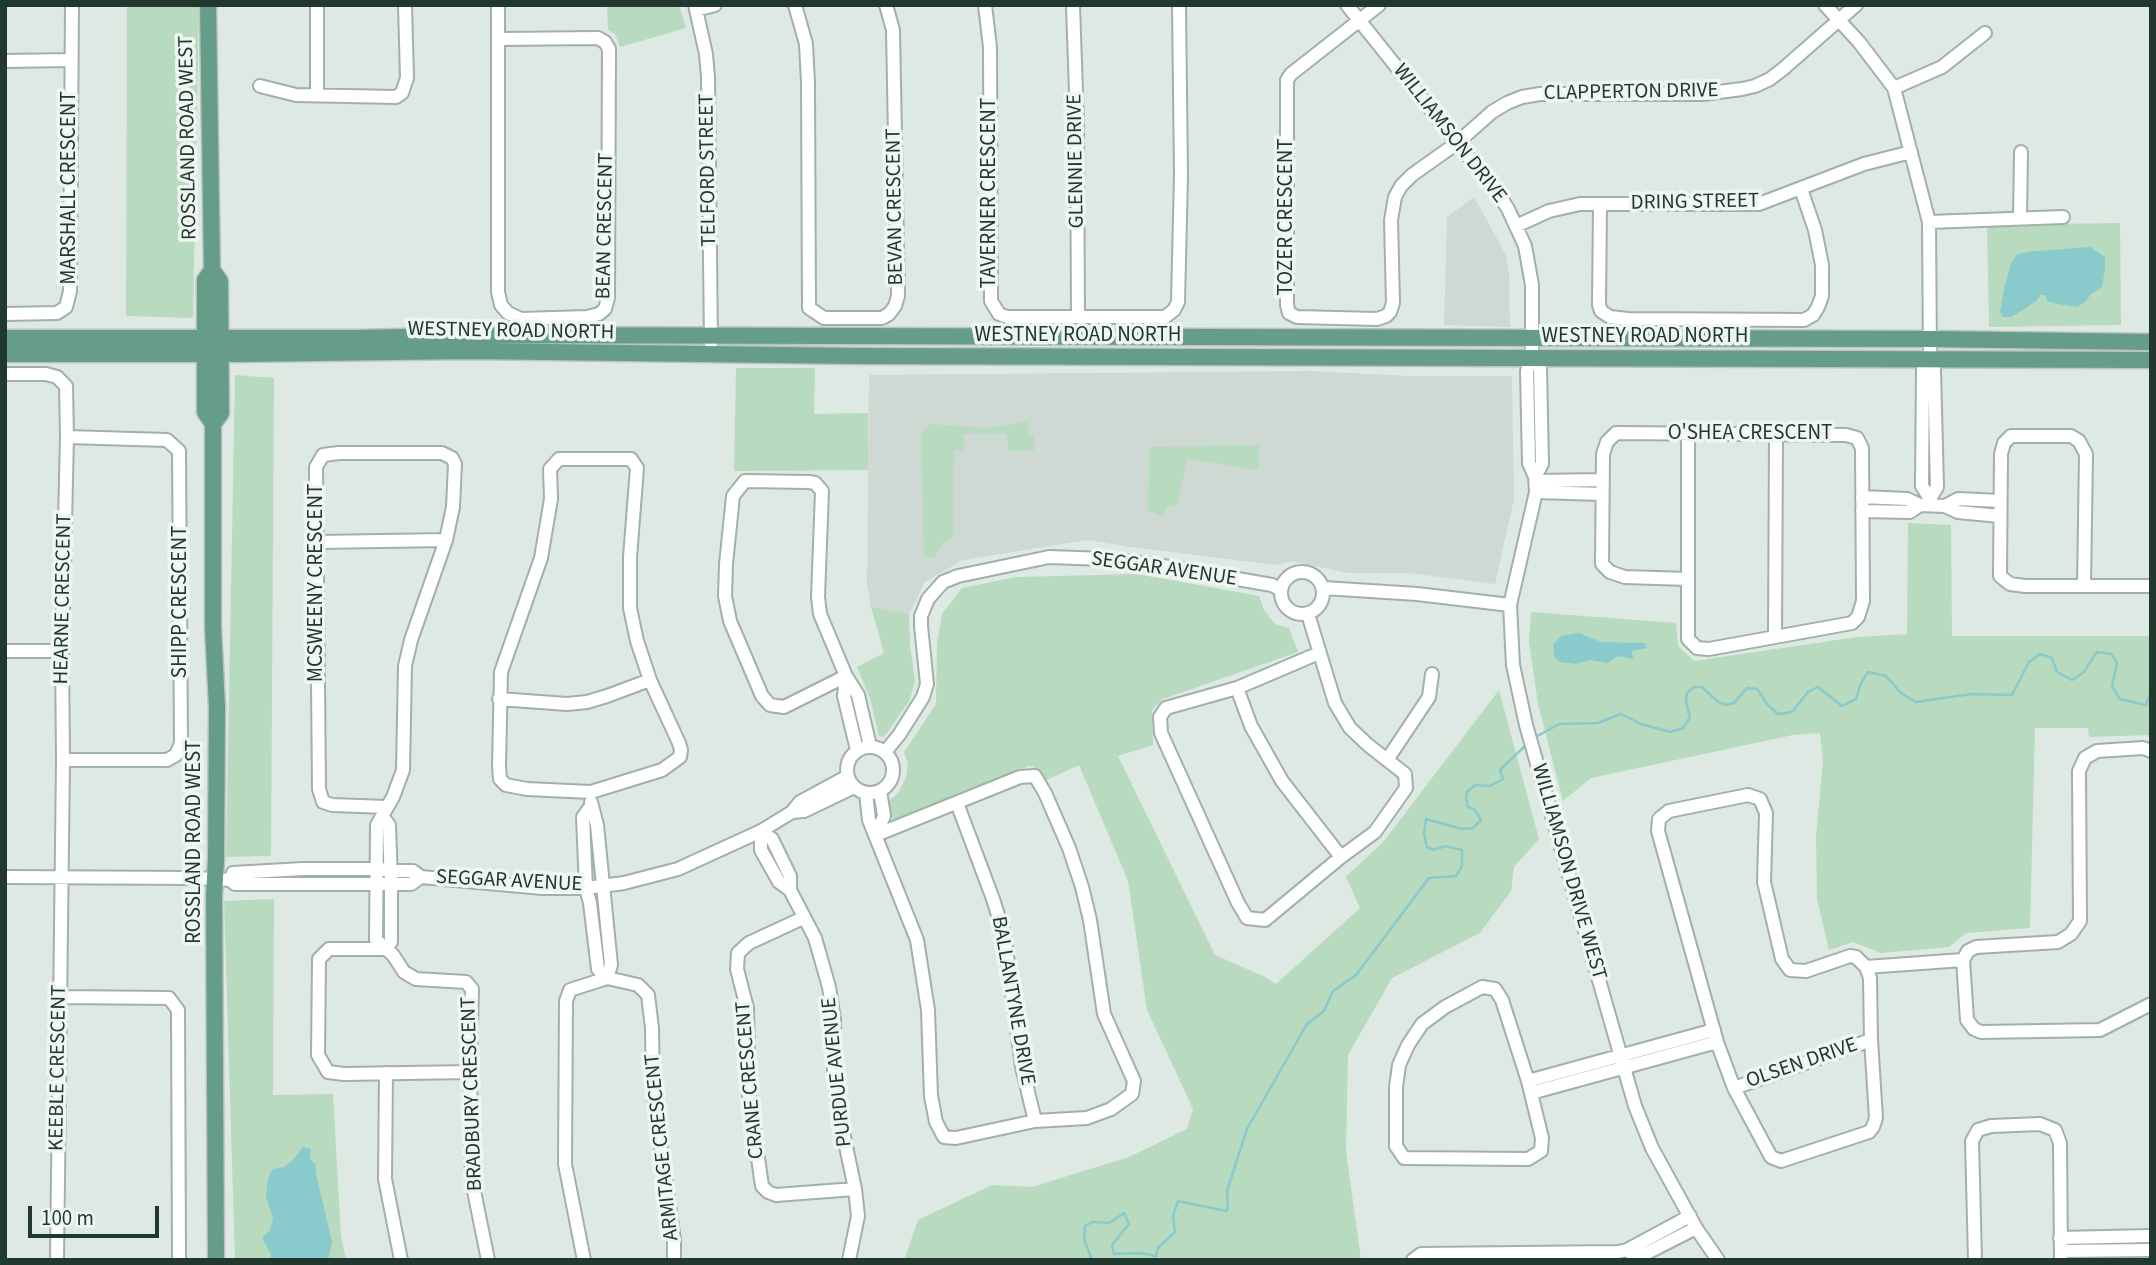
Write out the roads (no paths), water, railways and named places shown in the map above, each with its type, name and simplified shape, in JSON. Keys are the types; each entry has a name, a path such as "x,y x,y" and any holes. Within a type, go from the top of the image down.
{"main road":[{"name":"ROSSLAND ROAD WEST","path":"208,5 212,270 205,280 213,346 205,412 213,425 213,627 223,879 216,1260"},
{"name":"WESTNEY ROAD NORTH","path":"5,354 485,335 2151,342"},
{"name":"WESTNEY ROAD NORTH","path":"5,338 213,346 710,355 2151,360"}],"street":[{"name":"MARSHALL CRESCENT","path":"5,314 57,313 66,307 70,291 72,5"},
{"path":"317,5 317,95"},
{"path":"260,86 285,94 396,97 402,93 407,78 405,5"},
{"name":"BEAN CRESCENT","path":"498,5 498,292 501,305 508,313 522,319 587,317 599,314 605,309 608,298 609,48 598,38 499,39"},
{"path":"696,8 715,5"},
{"name":"BEVAN CRESCENT","path":"795,5 806,44 808,83 809,308 824,318 882,318 895,306 898,296 893,30 886,5"},
{"name":"TAVERNER CRESCENT","path":"985,5 990,47 991,301 999,314 1007,317 1165,317 1174,310 1178,302 1181,175 1179,5"},
{"name":"GLENNIE DRIVE","path":"1073,5 1077,121 1078,317"},
{"name":"WILLIAMSON DRIVE","path":"1347,5 1499,195 1516,226 1530,263 1532,358"},
{"path":"1359,21 1379,5"},
{"path":"1825,5 1859,41 1894,88 1929,222 1931,339 1930,358 1923,369 1923,486 1926,503"},
{"name":"CLAPPERTON DRIVE","path":"1457,143 1492,112 1507,103 1531,95 1703,94 1755,86 1783,69 1856,5"},
{"name":"TELFORD STREET","path":"696,8 708,77 712,336 710,355"},
{"name":"TOZER CRESCENT","path":"1359,21 1291,74 1287,80 1289,313 1297,317 1377,319 1390,312 1393,303 1391,220 1395,197 1412,175 1457,143"},
{"path":"1894,88 1942,67 1985,33"},
{"path":"5,61 71,60"},
{"name":"DRING STREET","path":"1516,226 1559,207 1580,204 1759,204 1864,164 1912,152"},
{"path":"2020,218 2021,152"},
{"path":"1600,205 1599,305 1601,311 1610,317 1628,320 1804,320 1813,315 1822,296 1822,265 1815,230 1801,189"},
{"path":"1929,222 2063,217"},
{"name":"WILLIAMSON DRIVE WEST","path":"1532,358 1527,371 1529,463 1536,483 1510,605 1513,665 1526,724 1634,1106 1652,1148 1714,1256"},
{"name":"HEARNE CRESCENT","path":"5,374 46,374 57,377 66,386 61,877"},
{"name":"O'SHEA CRESCENT","path":"1616,433 1688,435 1846,435 1857,438 1862,448 1863,601 1858,617 1852,622 1709,649 1697,648 1688,639 1688,579 1625,577 1610,572 1602,564 1601,480 1607,442 1616,433"},
{"path":"1688,435 1688,579"},
{"path":"1775,636 1776,435"},
{"path":"2084,585 2086,454 2080,441 2071,436 2011,436 2004,443 2001,454 2000,576 2010,584 2025,586 2151,586"},
{"name":"SHIPP CRESCENT","path":"62,760 167,760 176,755 181,743 179,451 167,440 67,437"},
{"name":"MCSWEENY CRESCENT","path":"376,869 377,825 385,812 403,770 405,666 411,640 446,540 453,507 455,464 452,458 442,453 339,453 323,455 316,467 318,789 323,802 385,812"},
{"path":"559,459 631,459 638,468 630,557 630,608 650,680 679,743 680,757 662,770 591,792 527,789 506,785 500,779 499,699 501,672 541,558 551,499 551,469 559,459"},
{"path":"1536,483 1601,480"},
{"path":"846,676 784,707 770,705 762,696 730,621 725,596 733,496 744,481 809,482 822,491 818,597 820,614 846,676 858,695 870,746"},
{"path":"1536,483 1602,494"},
{"path":"1862,496 1907,499 1945,506 1958,512 2000,516"},
{"path":"1945,506 1958,499 2000,501"},
{"path":"1862,511 1910,512 1926,503"},
{"path":"318,542 446,540"},
{"name":"SEGGAR AVENUE","path":"885,752 917,706 927,684 921,616 928,599 943,582 958,576 1049,557 1114,559 1272,586 1281,590"},
{"path":"1300,570 1316,576 1324,588 1322,600 1316,609 1308,614 1295,613 1287,608 1282,600 1281,590 1287,578 1300,570"},
{"path":"1324,588 1429,595 1510,605"},
{"path":"1308,614 1335,703 1350,728 1405,774 1406,788 1375,832 1265,920 1247,918 1161,733 1160,717 1166,709 1237,688 1319,653"},
{"path":"5,651 62,651"},
{"path":"1387,760 1429,697 1432,674"},
{"path":"846,676 844,696 857,751"},
{"path":"499,699 567,704 587,702 650,680"},
{"path":"1237,688 1251,726 1282,782 1341,857"},
{"path":"877,835 1020,777 1035,776 1069,848 1082,887 1090,920 1104,1014 1134,1081 1132,1094 1111,1109 1087,1118 1035,1121 956,1138 944,1137 936,1122 931,1096 928,1010 918,940 879,848 877,835 848,762 857,751 870,746 885,752 893,765 891,780 880,791"},
{"path":"2151,751 2143,748 2097,751 2085,758 2079,771 2080,921 2071,934 2058,942 1976,947 1968,951 1963,960 1967,1020 1974,1029 1981,1032 2100,1030 2151,1004"},
{"path":"856,785 880,791"},
{"name":"SEGGAR AVENUE","path":"223,879 233,873 376,869 413,871 421,877 543,888 586,888 624,883 678,869 761,831 792,813 800,802 856,785"},
{"path":"877,835 884,817 880,791"},
{"path":"591,792 591,806 597,825 611,965 607,978"},
{"path":"1748,795 1760,799 1766,813 1764,882 1782,959 1790,970 1798,971 1806,971 1850,956 1856,957 1866,967 1870,978 1876,1118 1873,1127 1869,1132 1794,1158 1781,1161 1771,1157 1734,1088 1715,1036 1658,831 1659,819 1669,811 1748,795"},
{"name":"BALLANTYNE DRIVE","path":"957,803 1004,934 1022,1067 1035,1121"},
{"path":"591,806 583,817 586,888 598,969 607,978"},
{"path":"384,884 391,870 389,825 385,812"},
{"name":"PURDUE AVENUE","path":"761,831 772,839 790,876 790,890 815,938 829,987 834,1019 836,1087 858,1216 849,1260"},
{"path":"376,869 384,884 391,942 384,949 329,949 319,959 318,1055 328,1072 344,1074 470,1072"},
{"path":"5,877 223,879"},
{"name":"KEEBLE CRESCENT","path":"57,1260 61,877"},
{"name":"SEGGAR AVENUE","path":"223,879 235,884 411,884 421,877"},
{"name":"CRANE CRESCENT","path":"803,918 749,943 737,953 737,969 747,1008 749,1095 762,1186 776,1195 855,1189"},
{"name":"BRADBURY CRESCENT","path":"384,949 393,955 404,972 416,979 466,982 472,989 472,1181 488,1260"},
{"path":"1866,967 1963,960"},
{"path":"584,1260 565,1164 566,1001 570,990 607,978"},
{"name":"ARMITAGE CRESCENT","path":"607,978 638,985 648,995 652,1028 653,1091 674,1240 674,1260"},
{"path":"1482,987 1495,989 1502,1000 1530,1087 1542,1138 1541,1151 1528,1159 1404,1158 1396,1146 1396,1087 1399,1065 1408,1045 1422,1024 1482,987"},
{"path":"59,996 169,998 178,1010 178,1260"},
{"path":"1530,1087 1715,1036"},
{"name":"OLSEN DRIVE","path":"1734,1088 1871,1040"},
{"path":"386,1073 385,1179 401,1260"},
{"path":"1975,1260 1972,1141 1978,1130 1990,1126 2040,1124 2055,1130 2060,1143 2061,1250"},
{"path":"1413,1260 1421,1254 1618,1252 1693,1222"},
{"path":"1627,1250 1640,1259 1693,1222"},
{"path":"2061,1250 2151,1236"},
{"path":"2061,1250 2151,1250"}],"water":[{"path":"2090,247 2105,257 2105,268 2102,287 2086,301 2077,307 2047,301 2045,295 2041,295 2011,317 2003,317 2000,312 2004,289 2011,264 2017,254"},
{"path":"1579,633 1601,642 1644,643 1647,648 1632,651 1633,659 1618,656 1608,663 1590,660 1576,664 1560,662 1554,656 1553,644 1561,636"},
{"path":"303,1147 311,1149 310,1159 316,1165 332,1242 328,1260 271,1260 271,1254 262,1238 270,1230 273,1218 266,1197 268,1178 273,1169 284,1167"}],"waterway":[{"path":"1534,738 1559,724 1598,723 1621,714 1641,724 1670,732 1683,728 1690,717 1686,702 1687,693 1694,687 1702,687 1717,701 1726,705 1734,703 1747,688 1757,689 1778,714 1792,712 1808,692 1818,687 1842,706 1856,699 1868,672 1886,676 1901,693 1916,702 1971,694 2012,695 2029,662 2040,654 2052,658 2057,672 2072,680 2083,673 2097,652 2112,654 2117,663 2112,686 2120,699 2146,705 2151,691"},
{"path":"1092,1260 1084,1239 1085,1226 1092,1222 1109,1223 1124,1213 1129,1224 1112,1245 1114,1254 1140,1253 1156,1256 1158,1248 1175,1232 1173,1216 1178,1201 1226,1211 1227,1191 1247,1129 1307,1024 1324,1011 1333,991 1356,975 1429,878 1456,876 1462,866 1462,850 1445,846 1434,850 1427,847 1424,834 1426,819 1462,829 1473,828 1481,820 1475,810 1468,807 1467,792 1475,785 1490,786 1503,779 1500,770 1526,745"}]}
